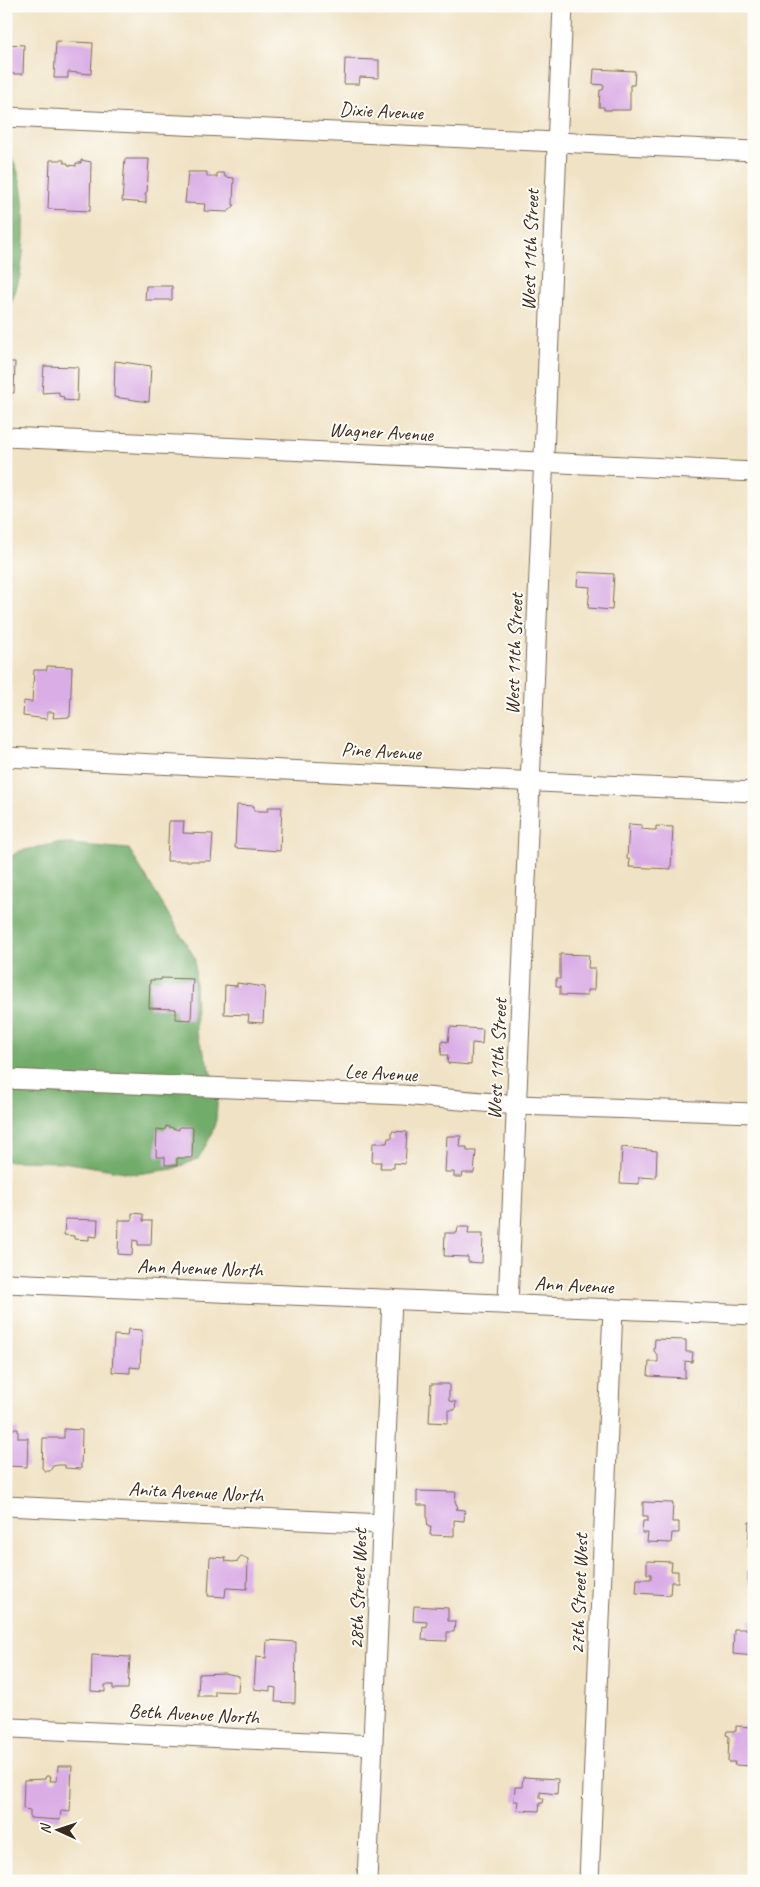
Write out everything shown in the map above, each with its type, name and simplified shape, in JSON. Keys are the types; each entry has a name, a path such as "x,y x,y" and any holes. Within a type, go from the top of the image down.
{"street":[{"name":"West 11th Street","path":"508,1304 532,781 563,6"},
{"name":"Dixie Avenue","path":"6,117 754,151"},
{"name":"Wagner Avenue","path":"6,437 754,472"},
{"name":"Pine Avenue","path":"6,757 754,792"},
{"name":"Lee Avenue","path":"6,1079 403,1096 517,1105 754,1113"},
{"name":"Ann Avenue North","path":"6,1283 392,1299"},
{"name":"Ann Avenue","path":"392,1299 754,1315"},
{"name":"28th Street West","path":"367,1881 392,1299"},
{"name":"27th Street West","path":"590,1881 613,1309"},
{"name":"Anita Avenue North","path":"6,1506 383,1524"},
{"name":"Beth Avenue North","path":"13,1728 373,1745"}],"green space":[{"path":"6,150 19,175 22,191 24,246 16,291 6,316"},
{"path":"57,843 129,849 195,958 196,1032 218,1090 216,1120 211,1136 198,1159 173,1169 137,1174 63,1162 6,1161 6,859 20,851"}],"building":[{"path":"56,41 93,43 91,74 68,72 68,78 54,78"},
{"path":"6,44 24,45 23,74 10,74 10,68 6,68"},
{"path":"345,59 379,60 379,78 360,77 359,84 344,84"},
{"path":"594,69 635,71 634,85 630,85 630,110 604,110 604,107 599,107 600,90 603,90 604,85 593,84"},
{"path":"125,159 149,159 147,192 144,194 146,194 146,203 122,201"},
{"path":"50,160 64,160 64,163 68,163 68,165 76,166 76,163 81,163 81,160 91,162 90,211 48,209"},
{"path":"188,172 207,172 207,177 217,177 217,173 224,173 225,177 234,178 233,205 235,205 228,212 204,211 205,204 185,203"},
{"path":"146,286 172,286 172,300 145,300"},
{"path":"115,361 151,366 149,402 114,397"},
{"path":"6,362 15,362 14,393 6,393"},
{"path":"44,366 78,367 77,401 63,400 64,397 59,396 59,392 42,393"},
{"path":"578,572 614,574 612,610 588,608 590,587 577,586"},
{"path":"47,666 72,667 70,717 53,718 54,712 47,712 47,719 23,716 24,701 32,702 34,670 47,670"},
{"path":"237,805 254,806 254,811 268,811 268,807 282,807 280,851 235,848"},
{"path":"169,821 184,821 183,833 213,834 211,861 167,861"},
{"path":"629,824 642,825 642,829 651,830 656,830 656,826 673,827 671,869 629,867 630,860 627,859"},
{"path":"560,954 589,955 588,968 595,968 594,990 587,990 587,996 560,995 560,987 556,987 556,979 560,979"},
{"path":"161,978 193,979 191,1020 176,1019 176,1009 149,1008 150,980 161,980"},
{"path":"237,983 265,987 263,1023 248,1022 249,1015 224,1014 225,985 237,986"},
{"path":"450,1027 483,1029 482,1044 472,1043 471,1065 447,1063 448,1055 441,1055 442,1041 448,1042"},
{"path":"166,1126 179,1130 179,1127 193,1127 192,1158 177,1158 177,1165 165,1165 165,1157 156,1157 157,1129 165,1130"},
{"path":"392,1131 407,1132 405,1164 394,1163 394,1168 380,1168 381,1162 372,1162 373,1143 387,1143 388,1138 392,1138"},
{"path":"447,1136 461,1136 460,1147 467,1147 467,1151 476,1151 474,1173 463,1173 462,1177 454,1177 454,1172 445,1172"},
{"path":"622,1147 657,1151 656,1178 639,1177 639,1184 620,1183"},
{"path":"132,1213 143,1214 143,1221 152,1221 151,1245 138,1245 138,1241 133,1240 132,1255 118,1254 119,1220 132,1220"},
{"path":"65,1219 98,1220 97,1237 89,1236 89,1240 74,1239 74,1236 64,1235"},
{"path":"458,1227 469,1227 468,1234 483,1234 482,1263 468,1262 468,1257 444,1256 445,1233 457,1233"},
{"path":"128,1329 142,1330 140,1368 130,1367 130,1373 112,1372 114,1335 127,1336"},
{"path":"655,1339 686,1340 686,1352 693,1352 692,1362 685,1361 685,1378 648,1376 649,1362 658,1362 658,1356 654,1351"},
{"path":"431,1384 449,1384 449,1401 456,1402 455,1410 448,1410 448,1423 429,1422"},
{"path":"6,1429 18,1429 18,1438 28,1438 27,1467 6,1466"},
{"path":"64,1429 82,1430 81,1469 65,1468 65,1465 58,1465 53,1466 50,1471 45,1471 42,1468 43,1438 64,1438"},
{"path":"417,1491 456,1492 455,1501 458,1508 456,1509 465,1510 464,1521 454,1520 454,1536 430,1535 431,1527 428,1527 427,1505 417,1505"},
{"path":"643,1502 673,1503 672,1522 679,1522 679,1533 672,1533 671,1543 647,1542 648,1533 642,1533 643,1521 648,1521 648,1516 643,1516"},
{"path":"749,1522 754,1522 754,1548 748,1547"},
{"path":"241,1556 248,1559 247,1589 226,1588 225,1597 208,1596 210,1557 226,1558 225,1561 233,1562 238,1561"},
{"path":"647,1561 672,1562 671,1571 678,1571 678,1582 671,1582 670,1595 636,1593 637,1579 651,1579 651,1574 647,1574"},
{"path":"748,1572 754,1572 754,1584 748,1584"},
{"path":"414,1606 448,1608 448,1621 455,1621 454,1632 447,1632 447,1641 422,1640 423,1626 427,1627 427,1622 413,1621"},
{"path":"749,1619 754,1619 754,1656 733,1654 734,1629 749,1629"},
{"path":"267,1640 296,1642 295,1703 275,1702 276,1688 270,1687 270,1691 254,1689 256,1657 266,1658"},
{"path":"92,1655 130,1657 128,1689 113,1689 113,1685 105,1685 105,1692 91,1691"},
{"path":"224,1673 239,1676 238,1692 215,1691 215,1696 198,1696 199,1674"},
{"path":"736,1726 754,1727 754,1766 734,1765 735,1762 728,1762 729,1736 726,1735 727,1731 736,1731"},
{"path":"58,1766 72,1766 70,1812 61,1811 60,1820 30,1818 30,1810 23,1809 24,1780 45,1779 46,1776 51,1776 50,1781 57,1781"},
{"path":"523,1777 558,1779 557,1794 540,1792 540,1798 544,1798 543,1803 540,1803 539,1811 517,1810 518,1801 514,1801 515,1787 522,1787"}]}
